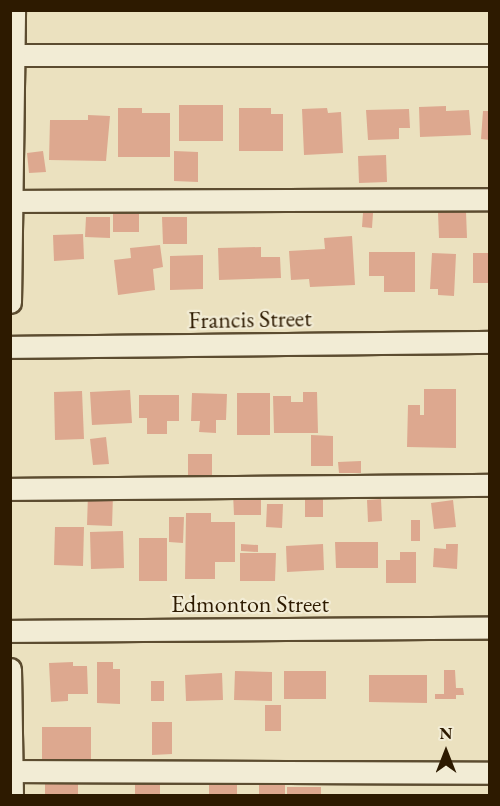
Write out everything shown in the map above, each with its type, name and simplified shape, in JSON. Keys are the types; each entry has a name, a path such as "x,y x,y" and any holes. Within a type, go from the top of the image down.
{"street":[{"path":"10,302 14,10"},
{"path":"12,55 489,55"},
{"path":"11,201 489,199"},
{"name":"Francis Street","path":"10,347 489,342"},
{"path":"10,489 489,485"},
{"name":"Edmonton Street","path":"10,631 489,628"},
{"path":"10,669 12,795"},
{"path":"11,771 489,773"}],"building":[{"path":"179,105 223,105 223,141 179,141"},
{"path":"446,106 446,111 469,110 471,135 420,137 419,107"},
{"path":"118,108 142,108 142,113 170,113 170,157 118,157"},
{"path":"239,108 271,108 271,114 283,114 283,151 239,151"},
{"path":"327,108 328,113 341,112 343,153 304,155 302,109"},
{"path":"409,109 410,128 399,128 399,139 368,140 366,110"},
{"path":"483,111 490,111 490,140 481,139"},
{"path":"88,115 110,116 106,161 49,160 50,120 88,120"},
{"path":"43,151 46,172 29,173 27,153"},
{"path":"174,151 198,152 198,182 174,181"},
{"path":"386,155 387,182 359,183 358,156"},
{"path":"438,212 466,212 467,238 439,238"},
{"path":"113,213 139,213 139,232 113,232"},
{"path":"363,213 373,213 372,228 362,227"},
{"path":"86,217 110,217 110,238 85,237"},
{"path":"162,217 187,217 187,244 163,244"},
{"path":"83,234 84,259 54,261 53,235"},
{"path":"352,236 355,285 310,287 309,279 291,280 289,251 325,249 324,238"},
{"path":"160,245 163,267 153,269 155,290 118,295 114,260 131,258 130,248"},
{"path":"261,247 261,257 280,257 281,278 219,280 218,248"},
{"path":"369,252 415,252 415,292 384,292 384,276 369,276"},
{"path":"432,253 456,254 454,296 438,295 438,289 430,289"},
{"path":"473,253 490,253 490,283 473,283"},
{"path":"203,255 203,289 170,290 170,256"},
{"path":"424,389 456,389 456,448 407,447 408,405 420,405 420,415 424,415"},
{"path":"130,390 132,423 92,425 90,392"},
{"path":"82,391 84,439 55,440 54,392"},
{"path":"303,392 317,392 318,433 274,433 273,396 291,396 291,402 303,402"},
{"path":"192,393 227,394 226,420 216,420 216,433 199,432 200,421 191,421"},
{"path":"237,393 270,393 270,435 237,435"},
{"path":"139,395 179,395 179,421 167,421 167,434 147,434 147,418 139,418"},
{"path":"311,435 333,436 333,466 311,466"},
{"path":"106,437 109,464 93,465 90,439"},
{"path":"188,454 212,454 212,476 188,476"},
{"path":"361,461 361,473 339,473 338,462"},
{"path":"305,491 328,491 328,498 323,498 323,517 305,517"},
{"path":"261,492 261,515 234,515 233,493"},
{"path":"88,494 113,494 112,526 87,525"},
{"path":"381,499 382,521 368,522 367,500"},
{"path":"453,500 456,527 434,529 431,503"},
{"path":"267,504 283,504 282,528 266,527"},
{"path":"186,513 211,513 211,522 235,522 235,562 215,562 215,579 185,579"},
{"path":"169,517 184,517 183,543 169,542"},
{"path":"411,520 420,520 420,541 411,541"},
{"path":"55,527 84,527 83,566 54,565"},
{"path":"123,531 124,568 91,569 90,532"},
{"path":"139,538 167,538 167,581 139,581"},
{"path":"335,542 378,542 378,568 336,568"},
{"path":"241,544 258,545 258,552 241,551"},
{"path":"323,544 324,570 287,572 286,546"},
{"path":"446,544 458,544 457,569 433,567 434,548 446,549"},
{"path":"400,552 416,552 416,583 386,583 386,560 400,560"},
{"path":"240,553 276,553 275,581 240,581"},
{"path":"73,662 73,666 87,666 88,694 68,694 68,701 51,702 49,663"},
{"path":"97,662 113,662 113,669 120,669 120,704 97,703"},
{"path":"444,670 455,670 456,688 463,688 464,695 456,695 456,699 435,699 435,694 444,694"},
{"path":"235,671 272,672 272,701 234,700"},
{"path":"284,671 326,671 326,699 284,699"},
{"path":"222,673 223,700 186,701 185,675"},
{"path":"369,675 427,675 427,703 369,702"},
{"path":"151,681 164,681 164,701 151,701"},
{"path":"265,705 281,705 281,731 265,731"},
{"path":"152,722 172,722 172,754 152,755"},
{"path":"42,727 91,727 91,760 42,760"},
{"path":"45,778 78,778 78,796 45,796"},
{"path":"135,778 160,778 160,796 135,796"},
{"path":"209,780 237,780 237,796 209,796"},
{"path":"259,783 285,783 285,796 259,796"},
{"path":"287,787 321,787 321,796 287,796"}]}
